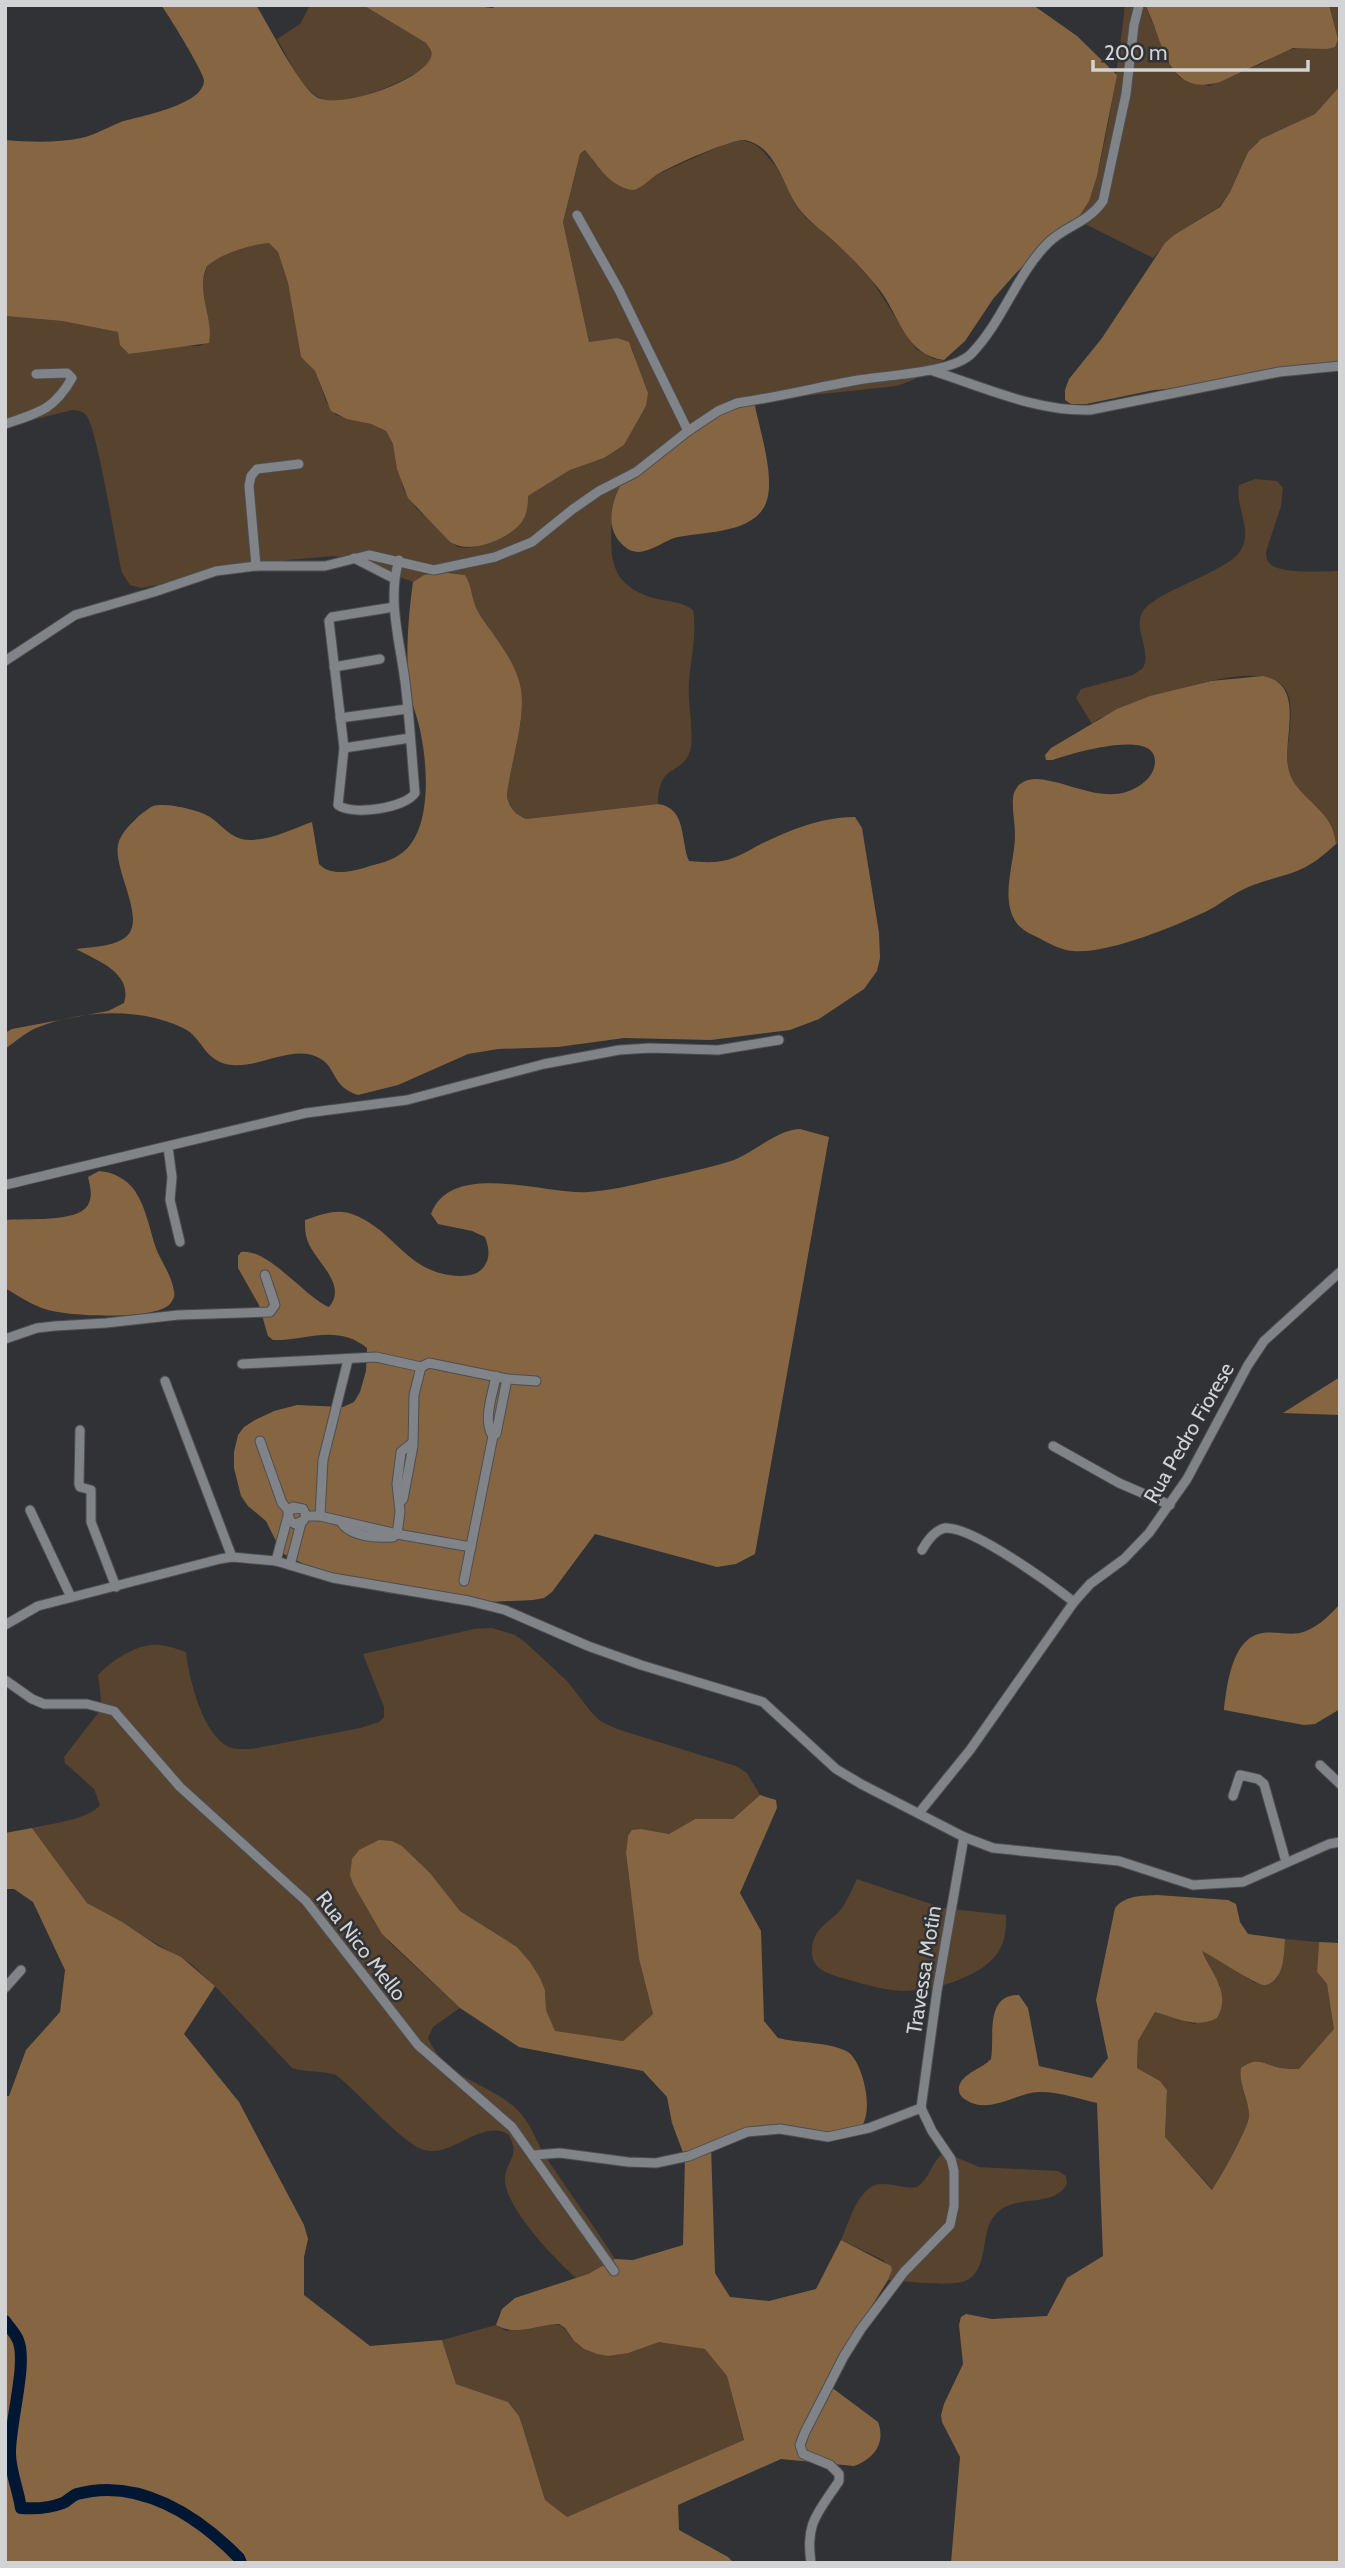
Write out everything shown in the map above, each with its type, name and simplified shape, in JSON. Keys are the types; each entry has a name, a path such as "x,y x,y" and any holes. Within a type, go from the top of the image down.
{"street":[{"path":"5,661 37,638 86,610 143,596 216,571 256,566 325,566 369,555 434,570 495,557 532,542 590,497 636,472 688,430 718,411 737,403 861,379 928,370 956,363 970,356 1049,242 1094,214 1102,201 1126,94 1133,25 1139,5"},
{"path":"577,215 619,290 688,430"},
{"path":"928,370 1046,407 1068,411 1090,410 1279,372 1340,366"},
{"path":"5,424 39,413 51,406 62,396 72,378 67,373 36,374"},
{"path":"256,566 249,486 251,476 257,468 299,464"},
{"path":"353,558 393,578"},
{"path":"394,607 332,617 329,621 344,748 338,805 342,808 382,808 413,798 415,793 394,607 393,578 399,560"},
{"path":"334,667 380,659"},
{"path":"340,718 407,709"},
{"path":"344,748 410,738"},
{"path":"5,1185 306,1113 407,1100 512,1072 619,1050 718,1050 779,1040"},
{"path":"168,1147 172,1177 170,1200 180,1242"},
{"name":"Rua Pedro Fiorese","path":"919,1814 970,1750 1074,1602 1090,1584 1136,1549 1170,1505 1264,1341 1340,1272"},
{"path":"5,1339 37,1328 55,1326 178,1315 270,1312 275,1305 265,1275"},
{"path":"243,1364 376,1357 421,1367 429,1363 507,1379 536,1381"},
{"path":"320,1516 323,1460 348,1360"},
{"path":"260,1441 282,1503 293,1523 320,1516 341,1522 351,1531 368,1536 393,1538 397,1534 400,1502 403,1499 415,1425 414,1395 421,1367"},
{"path":"493,1436 489,1430 488,1418 496,1376"},
{"path":"464,1581 507,1379"},
{"path":"165,1381 232,1557"},
{"path":"80,1430 79,1484 80,1487 91,1490 91,1522 116,1587"},
{"path":"1054,1446 1119,1483 1170,1505"},
{"path":"276,1561 288,1513 293,1507 301,1507 303,1520 290,1565"},
{"path":"30,1510 71,1597"},
{"path":"922,1550 938,1530 948,1528 968,1534 1050,1582 1074,1602"},
{"path":"397,1534 471,1547"},
{"path":"280,1544 295,1546"},
{"path":"5,1625 38,1606 232,1557 276,1561 333,1578 469,1601 505,1610 588,1646 762,1702 836,1769 964,1837 993,1848 1119,1861 1193,1885 1244,1882 1329,1844 1340,1842"},
{"name":"Rua Nico Mello","path":"5,1679 32,1699 44,1704 87,1704 114,1712 180,1787 306,1901 418,2045 512,2126 614,2271"},
{"path":"1320,1765 1340,1784"},
{"path":"1233,1796 1240,1775 1245,1774 1264,1784 1286,1862"},
{"name":"Travessa Motin","path":"921,2108 937,1992 964,1837"},
{"path":"5,1988 21,1970"},
{"path":"534,2155 560,2153 656,2163 689,2156 747,2132 780,2129 828,2137 869,2128 921,2108 932,2131 951,2159 954,2171 954,2206 950,2225 904,2272 861,2329 805,2432 800,2445 803,2454 830,2465 839,2474 839,2481 812,2520 809,2532 811,2563"}],"shaded area":[{"path":"161,5 256,5 300,79 315,96 325,100 340,100 377,92 412,75 425,66 431,57 426,43 363,5 470,5 492,8 500,5 1033,5 1077,36 1117,75 1097,176 1089,201 1077,220 1016,273 993,299 965,341 944,360 920,351 912,342 879,289 834,241 800,210 772,159 756,144 745,140 715,148 663,171 634,190 612,181 585,150 580,154 563,222 589,342 617,338 629,342 648,393 646,406 624,445 604,458 570,470 528,496 523,520 507,535 488,544 468,547 450,542 408,498 397,469 393,444 386,431 331,411 315,371 301,357 288,283 278,252 269,243 236,250 207,266 203,285 209,343 129,354 120,345 118,332 62,321 5,316 5,140 43,142 81,138 121,122 170,108 194,96 202,89 204,80"},
{"path":"310,5 363,5 426,43 431,58 426,65 405,79 365,96 344,101 321,99 305,86 277,39 300,24"},
{"path":"1125,5 1145,5 1172,68 1180,78 1209,86 1261,64 1280,52 1338,39 1329,5 1340,5 1340,86 1315,114 1261,139 1248,152 1230,192 1219,207 1174,235 1153,258 1077,220 1089,199 1099,165 1107,129"},
{"path":"1145,5 1329,5 1338,39 1335,47 1293,48 1220,82 1202,85 1177,74 1169,62"},
{"path":"1340,86 1340,367 1154,390 1086,404 1071,404 1065,400 1069,379 1102,338 1165,243 1220,207 1230,192 1248,152 1261,139 1315,114"},
{"path":"743,140 763,151 777,168 797,207 806,218 839,245 871,279 916,349 934,359 944,360 913,380 897,386 754,401 612,508 612,553 619,576 640,593 693,610 694,637 689,686 691,748 682,764 666,775 659,791 658,804 526,819 513,810 507,796 520,729 521,690 510,660 477,610 465,575 438,573 413,582 357,561 334,556 288,560 243,572 141,588 130,585 122,573 101,463 86,415 72,410 5,427 5,316 62,321 118,332 129,354 177,346 199,346 209,342 202,285 207,266 236,250 269,243 278,252 288,283 301,357 315,371 326,401 336,415 386,431 393,444 404,490 417,509 458,547 480,545 524,519 528,496 570,470 604,458 624,445 646,406 647,389 632,348 617,338 589,342 563,222 580,154 586,150 596,165 656,175 727,143"},
{"path":"754,401 769,480 766,503 759,513 739,526 674,538 639,552 624,546 615,535 611,521 615,497 622,482 710,417"},
{"path":"1255,479 1277,481 1283,488 1281,506 1266,552 1269,563 1287,570 1340,571 1340,843 1336,844 1327,823 1292,779 1288,758 1290,704 1288,694 1276,681 1255,676 1198,684 1139,703 1098,719 1092,724 1076,698 1081,689 1133,675 1143,668 1145,654 1140,618 1143,611 1164,595 1236,556 1245,541 1239,485"},
{"path":"440,572 465,575 477,610 515,669 522,701 520,728 507,796 511,807 522,817 526,819 658,804 667,807 678,818 689,861 706,862 732,858 783,834 818,822 855,817 862,828 879,933 880,958 877,971 864,989 819,1019 790,1030 711,1040 624,1038 558,1047 498,1049 468,1054 398,1085 358,1095 339,1083 326,1063 311,1055 289,1055 232,1065 222,1063 209,1055 190,1032 166,1021 129,1014 83,1016 108,1011 124,1003 125,993 119,976 103,963 76,949 112,944 130,932 132,910 120,869 118,845 127,828 153,806 174,806 199,812 233,835 250,840 281,834 312,822 319,864 334,872 352,871 386,861 399,855 410,845 422,817 426,783 420,730 410,694 408,666 413,582 424,575"},
{"path":"1263,676 1276,681 1284,689 1288,700 1290,713 1287,754 1291,776 1301,792 1327,820 1333,830 1336,844 1302,869 1237,892 1205,912 1122,944 1088,951 1069,950 1028,933 1019,926 1010,909 1009,899 1015,835 1013,798 1018,787 1023,782 1035,779 1089,792 1117,794 1130,791 1143,783 1152,774 1155,764 1151,751 1141,746 1110,746 1046,760 1045,755 1051,748 1117,709 1150,696 1211,681"},
{"path":"65,1019 36,1028 5,1049 5,1033 12,1029"},
{"path":"800,1129 829,1137 755,1554 736,1564 717,1567 595,1534 552,1592 544,1598 467,1603 387,1593 333,1579 282,1553 266,1521 248,1506 241,1496 234,1468 238,1435 244,1427 274,1411 297,1405 343,1407 354,1402 366,1371 367,1348 344,1336 333,1335 273,1340 268,1336 259,1305 238,1268 238,1256 241,1252 262,1257 329,1307 334,1299 333,1282 308,1242 305,1220 322,1214 346,1212 380,1230 425,1267 458,1276 475,1274 486,1264 488,1257 485,1237 472,1231 438,1224 431,1214 442,1197 458,1188 478,1184 501,1184 570,1192 609,1190 734,1160 783,1133"},
{"path":"99,1171 124,1180 139,1198 157,1251 173,1286 174,1298 165,1308 134,1315 114,1316 59,1312 37,1306 5,1288 5,1220 62,1217 82,1211 90,1198 88,1177"},
{"path":"1340,1377 1340,1415 1283,1413"},
{"path":"1340,1604 1340,1709 1315,1724 1304,1725 1224,1710 1233,1664 1244,1643 1263,1633 1296,1634 1306,1631 1329,1616"},
{"path":"492,1628 515,1635 525,1642 567,1681 600,1721 617,1729 736,1766 747,1773 760,1795 733,1819 695,1819 669,1834 641,1829 628,1836 626,1853 639,1959 653,2014 623,2041 554,2032 546,2010 545,1990 530,1962 517,1947 460,1911 430,1873 402,1846 359,1850 352,1862 353,1884 390,1943 460,2008 433,2027 428,2038 437,2053 459,2074 499,2096 522,2115 546,2157 615,2259 576,2278 533,2233 507,2192 506,2173 513,2153 508,2134 487,2131 445,2149 424,2150 392,2128 336,2075 292,2068 191,1964 87,1903 32,1828 88,1814 100,1805 94,1789 65,1763 64,1757 102,1708 98,1675 117,1659 134,1650 158,1645 186,1652 193,1688 209,1727 227,1746 251,1749 379,1722 384,1717 384,1707 363,1654 474,1629"},
{"path":"760,1795 776,1800 777,1808 740,1893 761,1931 764,2021 778,2038 833,2046 848,2052 859,2067 863,2079 866,2116 856,2132 846,2135 740,2133 711,2145 715,2273 730,2297 769,2301 816,2289 841,2240 891,2266 888,2280 827,2384 878,2422 879,2443 872,2455 854,2466 781,2459 678,2505 679,2530 734,2563 5,2563 5,2096 9,2096 26,2050 60,2012 65,1970 33,1902 14,1889 5,1889 5,1833 32,1828 87,1903 181,1957 215,1986 184,2034 239,2102 304,2225 308,2239 304,2257 304,2295 370,2346 442,2340 456,2384 508,2402 519,2416 545,2500 567,2517 744,2440 727,2376 705,2349 659,2342 628,2353 609,2356 584,2349 559,2324 519,2330 496,2325 502,2309 515,2298 588,2274 615,2259 633,2260 683,2245 685,2158 672,2123 667,2097 643,2071 519,2047 460,2008 382,1934 353,1884 350,1875 352,1859 359,1850 379,1840 392,1841 402,1846 430,1873 460,1911 517,1947 530,1962 545,1990 546,2010 555,2031 623,2041 653,2014 639,1959 626,1853 628,1836 632,1830 641,1829 669,1834 695,1819 733,1819"},
{"path":"857,1879 943,1908 1006,1915 1001,1947 994,1957 972,1974 928,1989 889,1990 830,1974 815,1963 812,1957 813,1942 819,1931 842,1908"},
{"path":"1157,1895 1228,1900 1236,1904 1240,1922 1248,1934 1285,1939 1281,1969 1277,1977 1266,1985 1259,1984 1202,1951 1221,1992 1221,2009 1217,2018 1194,2023 1155,2012 1138,2041 1137,2068 1160,2081 1167,2090 1165,2137 1212,2190 1248,2122 1249,2110 1241,2080 1241,2068 1257,2061 1281,2068 1299,2069 1334,2029 1327,1984 1317,1972 1319,1942 1340,1943 1340,2563 951,2563 960,2457 941,2415 963,2364 959,2325 961,2317 966,2314 992,2319 1047,2316 1067,2278 1103,2256 1097,2103 1061,2094 1039,2092 993,2104 975,2104 961,2096 959,2087 964,2078 991,2059 993,2019 1000,2002 1019,1995 1028,2008 1039,2066 1092,2078 1108,2058 1096,2000 1115,1908 1129,1898"},
{"path":"1285,1939 1319,1942 1317,1972 1327,1984 1335,2029 1300,2069 1281,2068 1257,2061 1241,2068 1241,2080 1249,2110 1248,2122 1213,2190 1165,2137 1167,2090 1160,2081 1137,2068 1138,2041 1155,2012 1195,2024 1220,1986 1201,1950 1255,1983 1277,1978"},
{"path":"942,2154 979,2167 1058,2171 1066,2176 1067,2184 1052,2197 1012,2204 995,2215 987,2232 978,2269 965,2281 939,2284 888,2280 892,2270 883,2260 841,2240 851,2214 861,2196 875,2185 917,2187"},
{"path":"551,2324 563,2327 580,2346 599,2354 623,2354 649,2344 663,2342 706,2349 727,2376 744,2441 567,2517 545,2501 519,2416 508,2402 456,2384 442,2340 496,2325 506,2331"}],"waterway":[{"path":"5,2321 17,2337 20,2350 20,2379 10,2455 21,2508 53,2506 77,2494 100,2490 145,2496 166,2504 205,2528 223,2542 241,2563"}]}
